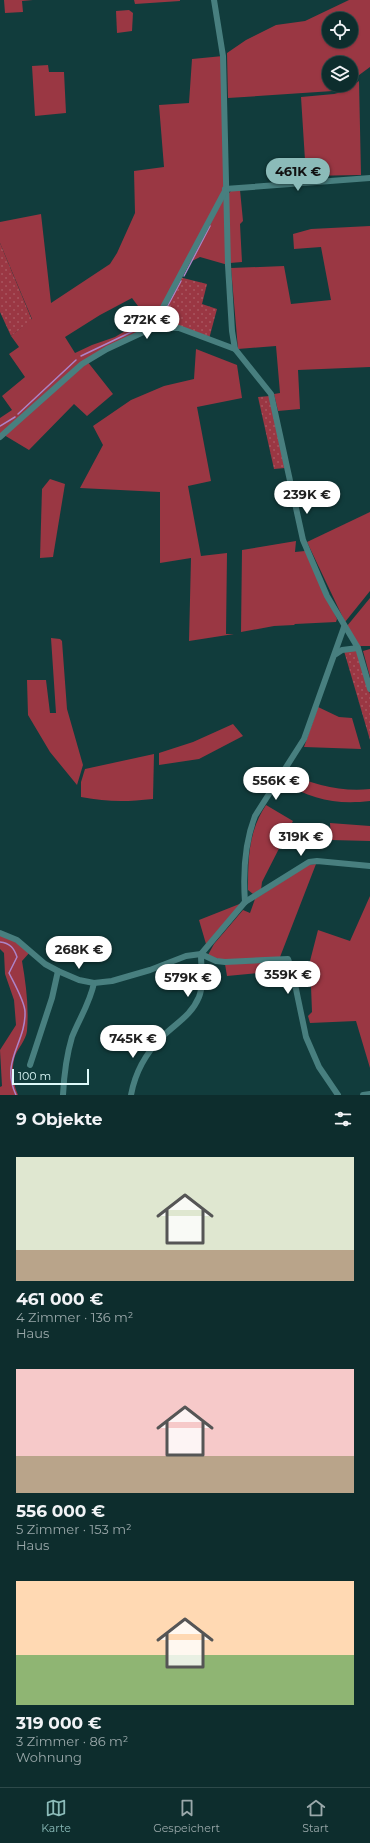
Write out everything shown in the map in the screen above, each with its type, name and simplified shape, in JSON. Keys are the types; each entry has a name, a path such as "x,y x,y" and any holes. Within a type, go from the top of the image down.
{"street":[{"path":"214,0 223,56 228,265 232,331 235,349 271,394 303,540 327,596 344,627 358,648 370,689"},
{"path":"225,189 370,178"},
{"path":"152,328 225,189"},
{"path":"0,437 82,364 107,349 152,328 179,328 235,349"},
{"path":"245,902 245,868 250,828 255,816 304,739 336,654 344,627"},
{"path":"336,654 350,648 358,648"},
{"path":"131,1095 133,1085 144,1058 162,1037 189,1015 200,996 202,983 201,954 245,902 309,862 317,861 370,866"},
{"path":"0,933 17,940 45,964 58,971 79,980 94,983 150,970 186,956 201,954 216,961 225,962 288,959 292,970 306,1037 319,1066 338,1095"},
{"path":"30,1065 52,998 58,971"},
{"path":"63,1095 64,1067 70,1045 88,1005 94,983"},
{"path":"363,1095 370,1094"}],"shaded area":[{"path":"4,0 33,0 22,1 23,12 5,13"},
{"path":"134,0 180,0 180,1 135,4"},
{"path":"349,0 370,0 370,67 358,76 358,56 322,56 322,92 228,98 227,53 246,40 276,25 305,21 322,13 322,48 358,48 358,12 324,12"},
{"path":"129,10 133,13 132,31 117,33 116,11"},
{"path":"223,56 228,265 200,257 186,264 152,328 87,361 113,394 87,416 74,404 29,450 4,435 0,437 0,418 12,410 2,396 25,377 9,354 19,347 11,336 32,319 0,243 0,222 41,214 51,303 110,264 117,253 135,213 134,171 164,167 159,105 189,103 192,59","holes":["132,298 147,318 115,337 75,353 65,337 100,315"]},
{"path":"48,65 49,72 64,72 66,113 35,116 32,66"},
{"path":"359,81 361,175 306,176 301,97 341,92 358,92"},
{"path":"240,190 243,221 240,224 242,262 230,263 228,194 231,191"},
{"path":"370,226 370,367 298,370 300,409 278,411 274,394 280,393 276,346 238,349 231,268 284,266 291,304 331,300 321,247 294,249 293,234 311,229"},
{"path":"0,243 32,320 11,336 0,312"},
{"path":"179,277 207,284 202,304 217,309 209,339 194,332 152,328"},
{"path":"196,349 237,365 242,398 197,407 211,481 188,486 201,556 227,553 226,634 234,634 189,641 191,558 160,563 160,492 80,488 103,445 93,426 131,400 164,386 194,379"},
{"path":"270,396 285,468 274,469 258,397"},
{"path":"50,479 65,484 53,557 40,558 42,489"},
{"path":"370,512 370,591 345,622 307,542"},
{"path":"296,541 295,552 305,551 337,619 336,622 274,626 241,632 242,550"},
{"path":"370,598 370,646 359,646 347,626"},
{"path":"51,638 60,639 62,641 67,709 83,765 77,785 50,752 28,715 27,680 46,680 50,713 56,713"},
{"path":"370,649 370,677 363,651"},
{"path":"356,650 370,694 370,740 344,651"},
{"path":"318,707 339,717 352,718 361,749 304,747"},
{"path":"233,724 243,736 199,759 159,765 159,753 193,742"},
{"path":"154,754 153,799 117,801 81,797 81,782 85,769"},
{"path":"288,772 317,784 359,790 370,789 370,801 346,802 314,797 282,782"},
{"path":"266,805 293,821 262,882 261,890 253,894 248,890 250,846 256,825"},
{"path":"330,823 370,826 370,841 331,840"},
{"path":"316,864 280,957 234,961 208,955 214,944 243,910 250,913 255,899 308,865"},
{"path":"370,896 370,1068 356,1021 310,1023 308,1016 312,1012 310,961 318,930 350,941"},
{"path":"242,903 206,944 199,920"},
{"path":"0,933 3,933 30,952 22,961 27,996 27,1031 25,1038 15,1056 13,1066 14,1081 18,1095 0,1095 0,1087 2,1086 0,1050 16,1025 14,1000 5,974 4,953 0,949"},
{"path":"289,962 291,970 227,976 225,964"}],"waterway":[{"path":"184,276 210,226"},
{"path":"158,324 181,281"},
{"path":"81,356 148,324"},
{"path":"18,414 76,360"},
{"path":"0,426 15,417"},
{"path":"0,942 11,946 17,957 9,973 25,1008 22,1033 12,1062 12,1083 16,1095"}]}
